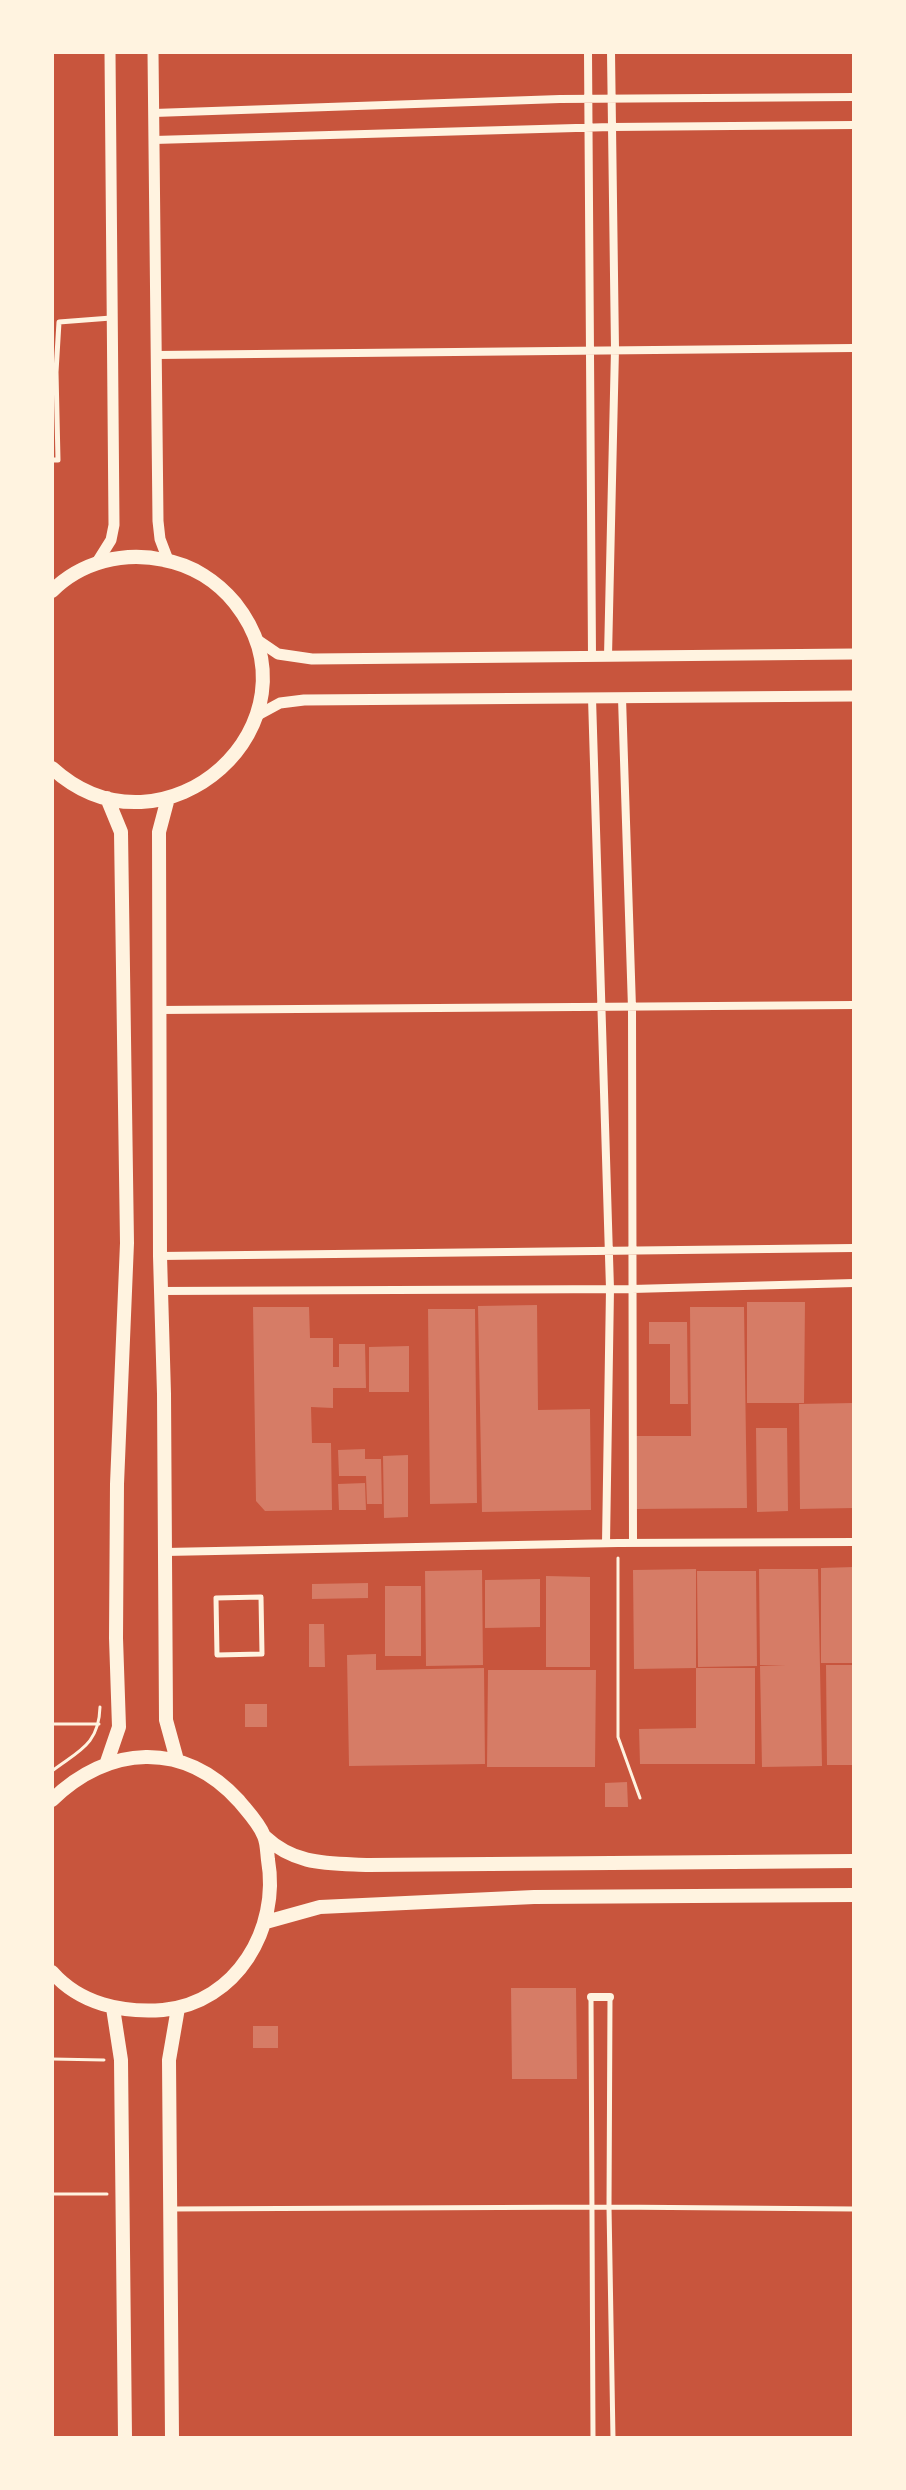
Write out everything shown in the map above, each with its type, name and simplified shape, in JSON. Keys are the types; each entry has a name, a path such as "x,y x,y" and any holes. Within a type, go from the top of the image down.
{"main road":[{"path":"52,591 68,578 96,564 126,557 168,560 196,571 220,588 242,613 254,637 261,674 256,716 242,746 223,769 196,787 168,798 133,802 107,798 78,787 52,768"},
{"path":"107,798 121,832 127,1243 117,1484 119,1727 107,1762"},
{"path":"168,798 159,832 160,1291 166,1720 177,1760"},
{"path":"52,1800 87,1771 107,1762 136,1757 177,1760 203,1772 229,1790 264,1836 293,1857 318,1863 854,1861"},
{"path":"52,1972 79,1995 113,2008 146,2011 178,2008 214,1992 242,1968 266,1922 271,1880 264,1836"},
{"path":"266,1922 320,1907 534,1897 854,1895"},
{"path":"113,2008 121,2060 125,2438"},
{"path":"172,2438 169,2060 178,2008"}],"street":[{"path":"96,564 114,531 110,52"},
{"path":"153,52 158,527 168,560"},
{"path":"588,52 592,656"},
{"path":"608,656 615,349 611,52"},
{"path":"154,113 588,99 854,97"},
{"path":"154,140 611,127 854,125"},
{"path":"156,355 854,348"},
{"path":"254,637 278,654 312,659 854,654"},
{"path":"256,716 276,704 296,701 854,696"},
{"path":"592,698 610,1289 606,1543"},
{"path":"622,698 632,1008 633,1543"},
{"path":"159,1010 854,1005"},
{"path":"160,1256 854,1248"},
{"path":"160,1291 632,1289 854,1283"},
{"path":"164,1552 606,1543 854,1542"},
{"path":"591,1997 610,1997"}],"lane":[{"path":"52,460 58,460 55,321 112,318"},
{"path":"261,1597 262,1654 217,1655 216,1598 261,1597"},
{"path":"591,1997 593,2438"},
{"path":"610,1997 609,2207 613,2438"},
{"path":"170,2209 854,2209"}],"path":[{"path":"618,1543 618,1737 640,1798"},
{"path":"52,1724 99,1724 87,1746 52,1771"},
{"path":"52,2059 121,2060"},
{"path":"52,2194 123,2194"}],"building":[{"path":"747,1302 805,1302 804,1403 747,1403"},
{"path":"537,1305 538,1410 590,1409 591,1510 482,1512 478,1306"},
{"path":"253,1307 309,1307 310,1338 333,1338 333,1367 339,1367 339,1344 365,1344 366,1388 333,1388 333,1408 311,1407 312,1443 331,1443 332,1510 265,1511 256,1501"},
{"path":"690,1307 744,1307 747,1508 635,1509 635,1436 691,1436"},
{"path":"428,1309 475,1309 477,1503 430,1504"},
{"path":"649,1322 687,1322 688,1404 670,1404 670,1344 649,1344"},
{"path":"409,1346 409,1392 369,1392 369,1347"},
{"path":"854,1403 854,1508 800,1509 799,1404"},
{"path":"756,1428 787,1428 788,1511 757,1512"},
{"path":"365,1449 365,1459 381,1459 382,1504 367,1504 366,1476 339,1476 338,1450"},
{"path":"408,1455 408,1517 384,1518 383,1456"},
{"path":"365,1483 366,1510 339,1510 338,1484"},
{"path":"854,1567 854,1663 821,1663 821,1568"},
{"path":"696,1569 696,1668 634,1669 633,1570"},
{"path":"759,1569 818,1569 822,1766 762,1767 760,1666 786,1665 760,1665"},
{"path":"482,1570 483,1665 426,1666 425,1571"},
{"path":"697,1571 756,1571 757,1666 698,1667"},
{"path":"546,1576 590,1577 590,1667 546,1667"},
{"path":"540,1579 540,1627 485,1628 485,1580"},
{"path":"368,1583 368,1598 312,1599 312,1584"},
{"path":"385,1586 421,1586 421,1656 385,1656"},
{"path":"309,1624 324,1624 325,1667 309,1667"},
{"path":"376,1654 376,1670 484,1668 485,1764 349,1766 347,1655"},
{"path":"826,1665 854,1665 854,1765 827,1765"},
{"path":"696,1668 755,1668 755,1764 640,1764 639,1729 696,1728"},
{"path":"488,1670 596,1670 595,1767 487,1767"},
{"path":"245,1704 267,1704 267,1727 245,1727"},
{"path":"627,1782 628,1807 605,1807 605,1783"},
{"path":"511,1988 576,1988 577,2079 512,2079"},
{"path":"253,2026 278,2026 278,2048 253,2048"}]}
